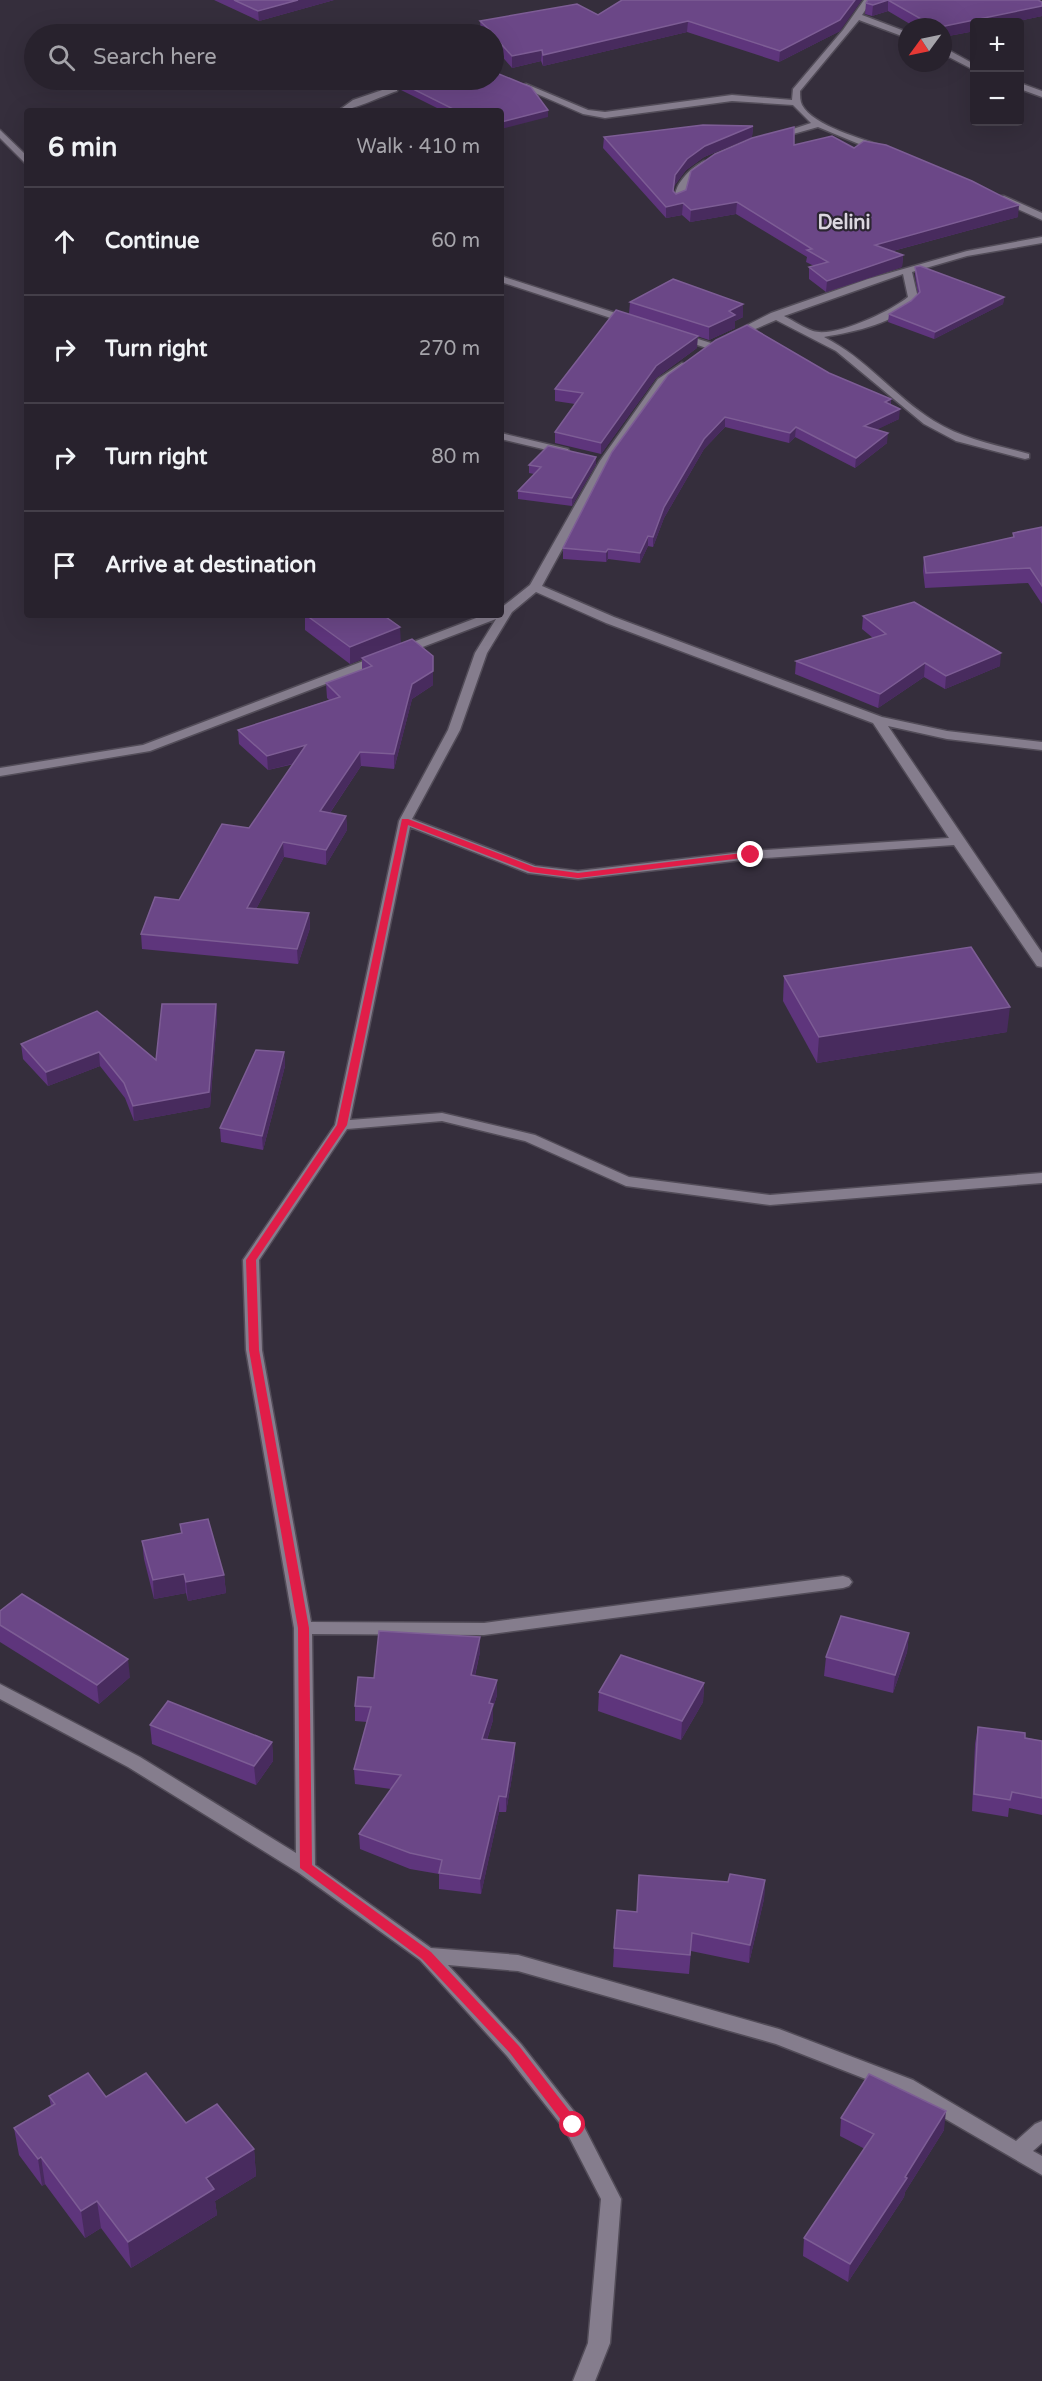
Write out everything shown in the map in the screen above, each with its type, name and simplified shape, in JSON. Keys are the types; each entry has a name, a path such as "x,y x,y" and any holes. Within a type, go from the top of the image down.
{"street":[{"path":"868,0 846,32 796,91 796,103 801,112 820,123 892,153"},
{"path":"856,16 898,32"},
{"path":"952,55 970,65"},
{"path":"522,86 586,112 605,115 732,98 796,103"},
{"path":"1024,87 1042,94"},
{"path":"347,108 356,102 391,90"},
{"path":"766,141 820,123"},
{"path":"0,133 24,159"},
{"path":"678,201 684,179 698,167 715,159"},
{"path":"991,194 1042,217"},
{"path":"701,353 710,346 775,315 907,271 958,255 1042,240"},
{"path":"815,335 871,323 902,309 913,298 907,271"},
{"path":"504,280 644,325"},
{"path":"775,315 840,349 928,422 960,440 1025,456"},
{"path":"666,332 710,346"},
{"path":"504,609 535,587 599,459 662,381 691,360"},
{"path":"504,437 571,452"},
{"path":"535,587 610,620 878,720 947,735 1042,746"},
{"path":"0,772 146,748 481,618"},
{"path":"306,1868 303,1628 254,1350 251,1260 342,1125 405,821 454,730 481,653 499,618"},
{"path":"878,720 1042,963"},
{"path":"405,821 533,870 578,875 751,855 958,841"},
{"path":"342,1125 442,1117 530,1138 626,1181 770,1200 1042,1178"},
{"path":"303,1628 484,1629 843,1582"},
{"path":"0,1691 134,1761 306,1868 427,1955 514,2050 573,2125 611,2199 598,2343 584,2381"},
{"path":"427,1955 518,1963 779,2037 906,2086 1042,2166"},
{"path":"1019,2151 1042,2130"}],"building":[{"path":"234,0 298,0 258,11"},
{"path":"622,0 855,0 840,20 780,51 688,21 543,55 542,50 512,56 504,47 504,24 483,24 480,21 577,4 598,15"},
{"path":"868,0 888,0 873,5 866,3"},
{"path":"888,0 1038,0 1042,2 1042,6 984,18 970,18 970,21 952,25 952,18 919,18"},
{"path":"504,76 531,87 548,110 504,121 504,108 451,108 415,90 504,90"},
{"path":"703,125 753,126 705,146 687,159 675,175 673,191 676,194 686,190 691,171 715,154 752,138 794,127 794,145 832,136 854,148 864,141 886,145 972,181 1019,205 875,245 903,255 827,281 809,267 828,262 807,250 812,249 737,202 691,210 683,203 666,207 604,137"},
{"path":"920,266 1004,297 935,332 889,314 911,301 920,292 915,267"},
{"path":"673,279 743,304 729,311 735,315 709,327 630,302"},
{"path":"616,310 698,336 656,366 601,443 555,432 583,393 555,389"},
{"path":"747,325 829,373 891,399 885,402 900,409 864,426 888,433 856,458 796,427 790,433 725,417 704,439 664,507 653,537 648,536 640,553 608,549 606,552 563,548 612,452 668,375 716,340"},
{"path":"548,446 596,457 572,498 518,491 541,467 529,465"},
{"path":"1042,527 1042,586 1030,568 926,573 924,557 1014,537 1013,533"},
{"path":"914,602 1001,653 946,676 925,663 880,694 796,661 886,634 863,616"},
{"path":"310,618 387,618 400,627 350,647"},
{"path":"412,639 433,656 433,671 412,684 394,754 360,752 320,811 346,816 326,850 283,842 247,908 309,913 297,949 141,934 155,897 179,900 222,824 249,828 306,745 267,756 238,730 340,697 326,683 372,666 362,658"},
{"path":"971,947 1010,1007 819,1037 784,976"},
{"path":"162,1004 216,1004 209,1092 133,1106 124,1083 99,1052 46,1072 21,1044 97,1011 156,1060"},
{"path":"256,1050 284,1052 262,1136 220,1128"},
{"path":"208,1519 224,1575 186,1582 184,1574 153,1580 142,1541 182,1533 180,1524"},
{"path":"22,1594 128,1659 97,1685 0,1625 0,1611"},
{"path":"841,1616 909,1633 895,1675 826,1657"},
{"path":"379,1631 480,1637 471,1675 497,1680 489,1703 493,1704 482,1739 515,1743 506,1797 499,1796 480,1879 439,1873 442,1860 410,1853 359,1834 401,1775 354,1769 371,1707 355,1706 358,1677 374,1678"},
{"path":"621,1655 704,1683 682,1721 599,1692"},
{"path":"168,1701 272,1742 254,1766 150,1725"},
{"path":"978,1727 1025,1733 1025,1738 1042,1741 1042,1798 1012,1792 1010,1800 974,1794"},
{"path":"730,1874 765,1880 750,1945 692,1933 690,1955 614,1948 617,1910 637,1912 639,1875 728,1882"},
{"path":"88,2073 106,2097 146,2073 186,2123 217,2104 254,2149 206,2178 214,2189 128,2242 97,2201 81,2211 41,2157 38,2159 14,2128 55,2104 49,2096"},
{"path":"869,2074 946,2111 905,2177 907,2178 850,2264 804,2238 874,2134 841,2118"}],"district":[{"name":"Delini","path":"844,222"}],"route":[{"path":"573,2125 514,2050 427,1955 306,1868 303,1628 254,1350 251,1260 342,1125 405,821 533,870 578,875 751,855"}]}
